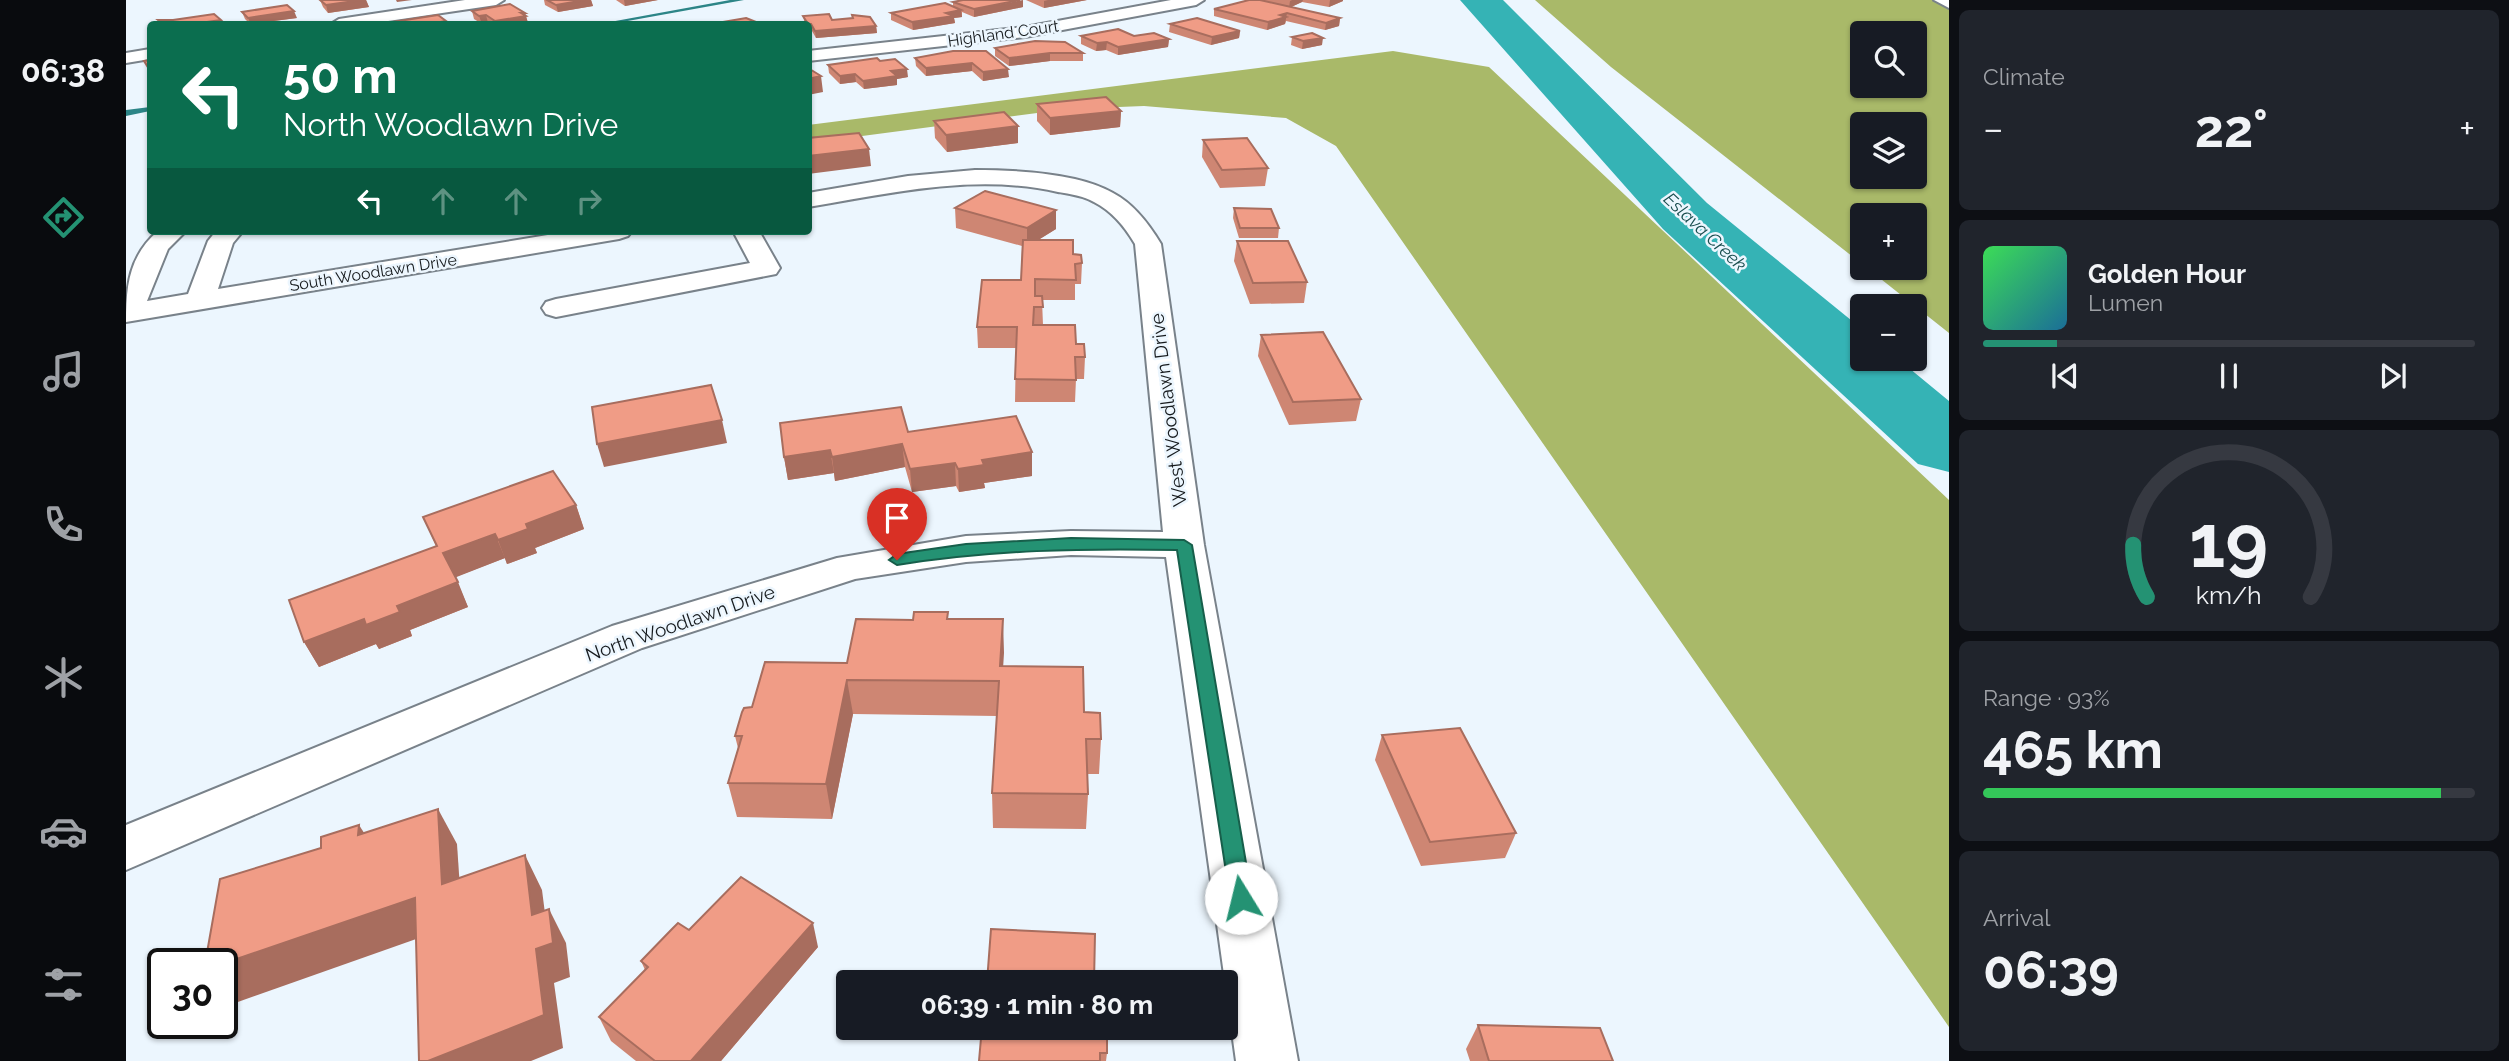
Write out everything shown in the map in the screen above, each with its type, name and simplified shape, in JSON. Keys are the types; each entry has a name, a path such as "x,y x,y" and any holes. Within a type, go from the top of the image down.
{"street":[{"path":"359,21 496,0"},
{"name":"Highland Court","path":"812,56 1025,32 1196,0"},
{"path":"1942,0 1949,3"},
{"path":"126,58 147,54"},
{"name":"West Woodlawn Drive","path":"812,199 939,179 1007,176 1045,180 1104,197 1134,220 1148,244 1184,545 1267,1061"},
{"path":"127,312 156,246 168,235"},
{"path":"200,300 221,241 226,235"},
{"name":"South Woodlawn Drive","path":"127,312 595,235"},
{"path":"556,308 766,268 748,235"},
{"name":"North Woodlawn Drive","path":"126,848 627,637 852,566 966,549 1071,543 1184,545"}],"green space":[{"path":"1535,0 1934,0 1949,6 1949,333 1927,316 1927,294 1900,294 1882,280 1927,280 1927,203 1850,203 1850,255 1611,67"},
{"path":"1393,51 1489,67 1949,500 1949,1027 1336,146 1286,118 1144,106 1068,109 812,143 812,124"}],"building":[{"path":"320,0 362,0 326,5"},
{"path":"547,0 585,0 556,5"},
{"path":"1020,0 974,9 953,2"},
{"path":"1249,0 1260,0 1340,18 1326,23 1287,13 1280,15 1286,17 1268,22 1214,9"},
{"path":"945,3 961,10 946,13 954,16 912,22 891,13"},
{"path":"510,4 526,16 495,21 472,11"},
{"path":"287,5 294,11 248,18 242,12"},
{"path":"214,14 221,20 159,21 158,20"},
{"path":"829,14 832,20 853,18 852,15 870,17 876,26 815,31 812,21 806,21 803,16"},
{"path":"438,15 446,21 399,21"},
{"path":"746,18 754,21 729,21"},
{"path":"1197,18 1240,31 1212,37 1170,24"},
{"path":"1118,29 1134,36 1154,33 1169,39 1118,47 1107,42 1097,43 1081,36"},
{"path":"1312,33 1323,38 1303,41 1292,37"},
{"path":"1035,41 1065,42 1083,53 1050,53 1009,58 995,48"},
{"path":"953,51 986,51 1008,69 983,72 972,63 926,68 915,58"},
{"path":"877,58 880,61 895,59 907,69 891,71 897,76 863,81 855,74 840,76 828,65"},
{"path":"812,70 821,76 812,78"},
{"path":"1106,97 1121,111 1050,118 1037,104"},
{"path":"1004,112 1018,126 946,135 934,121"},
{"path":"859,133 869,149 812,156 812,138"},
{"path":"1247,138 1268,168 1222,170 1203,140"},
{"path":"985,191 1056,210 1027,228 955,208"},
{"path":"1234,208 1271,209 1279,228 1240,228"},
{"path":"1023,240 1073,240 1073,254 1081,255 1082,263 1075,264 1076,280 1035,279 1035,296 1042,296 1043,307 1034,307 1033,325 1075,325 1076,344 1084,344 1085,357 1075,357 1076,380 1015,379 1017,327 977,327 982,280 1021,280"},
{"path":"1237,241 1288,241 1307,282 1253,283"},
{"path":"1323,332 1361,399 1293,402 1261,335"},
{"path":"711,385 722,420 597,444 592,407"},
{"path":"901,407 908,432 1016,416 1032,452 982,460 984,465 958,469 955,463 910,469 902,444 832,457 830,450 784,457 780,423"},
{"path":"553,471 576,505 526,524 528,529 498,540 495,534 443,553 458,582 397,606 400,612 366,625 364,619 304,642 289,600 437,546 423,517"},
{"path":"914,612 948,612 947,619 1003,619 1000,666 1083,667 1084,712 1100,713 1101,739 1086,739 1088,794 992,793 999,681 847,680 826,784 728,783 742,736 735,736 742,712 744,708 752,707 765,662 847,663 856,619 913,620"},
{"path":"1460,728 1516,833 1430,842 1382,735"},
{"path":"438,809 442,884 525,855 532,915 549,909 553,943 536,949 544,1015 428,1061 419,1061 415,898 238,959 238,948 208,948 220,879 321,848 321,837 359,825 358,835"},
{"path":"741,877 813,923 691,1061 655,1061 599,1017 648,967 641,961 678,923 689,930"},
{"path":"991,929 1095,934 1094,970 988,970"},
{"path":"1478,1025 1600,1028 1613,1061 1489,1061"},
{"path":"981,1040 1107,1040 1107,1053 1100,1053 1100,1061 979,1061"}],"waterway":[{"path":"619,21 741,0"},
{"name":"Eslava Creek","path":"1480,0 1685,216 1949,445"},
{"path":"126,113 147,110"}],"route":[{"path":"897,560 966,549 1071,543 1184,545 1241,898"}]}
